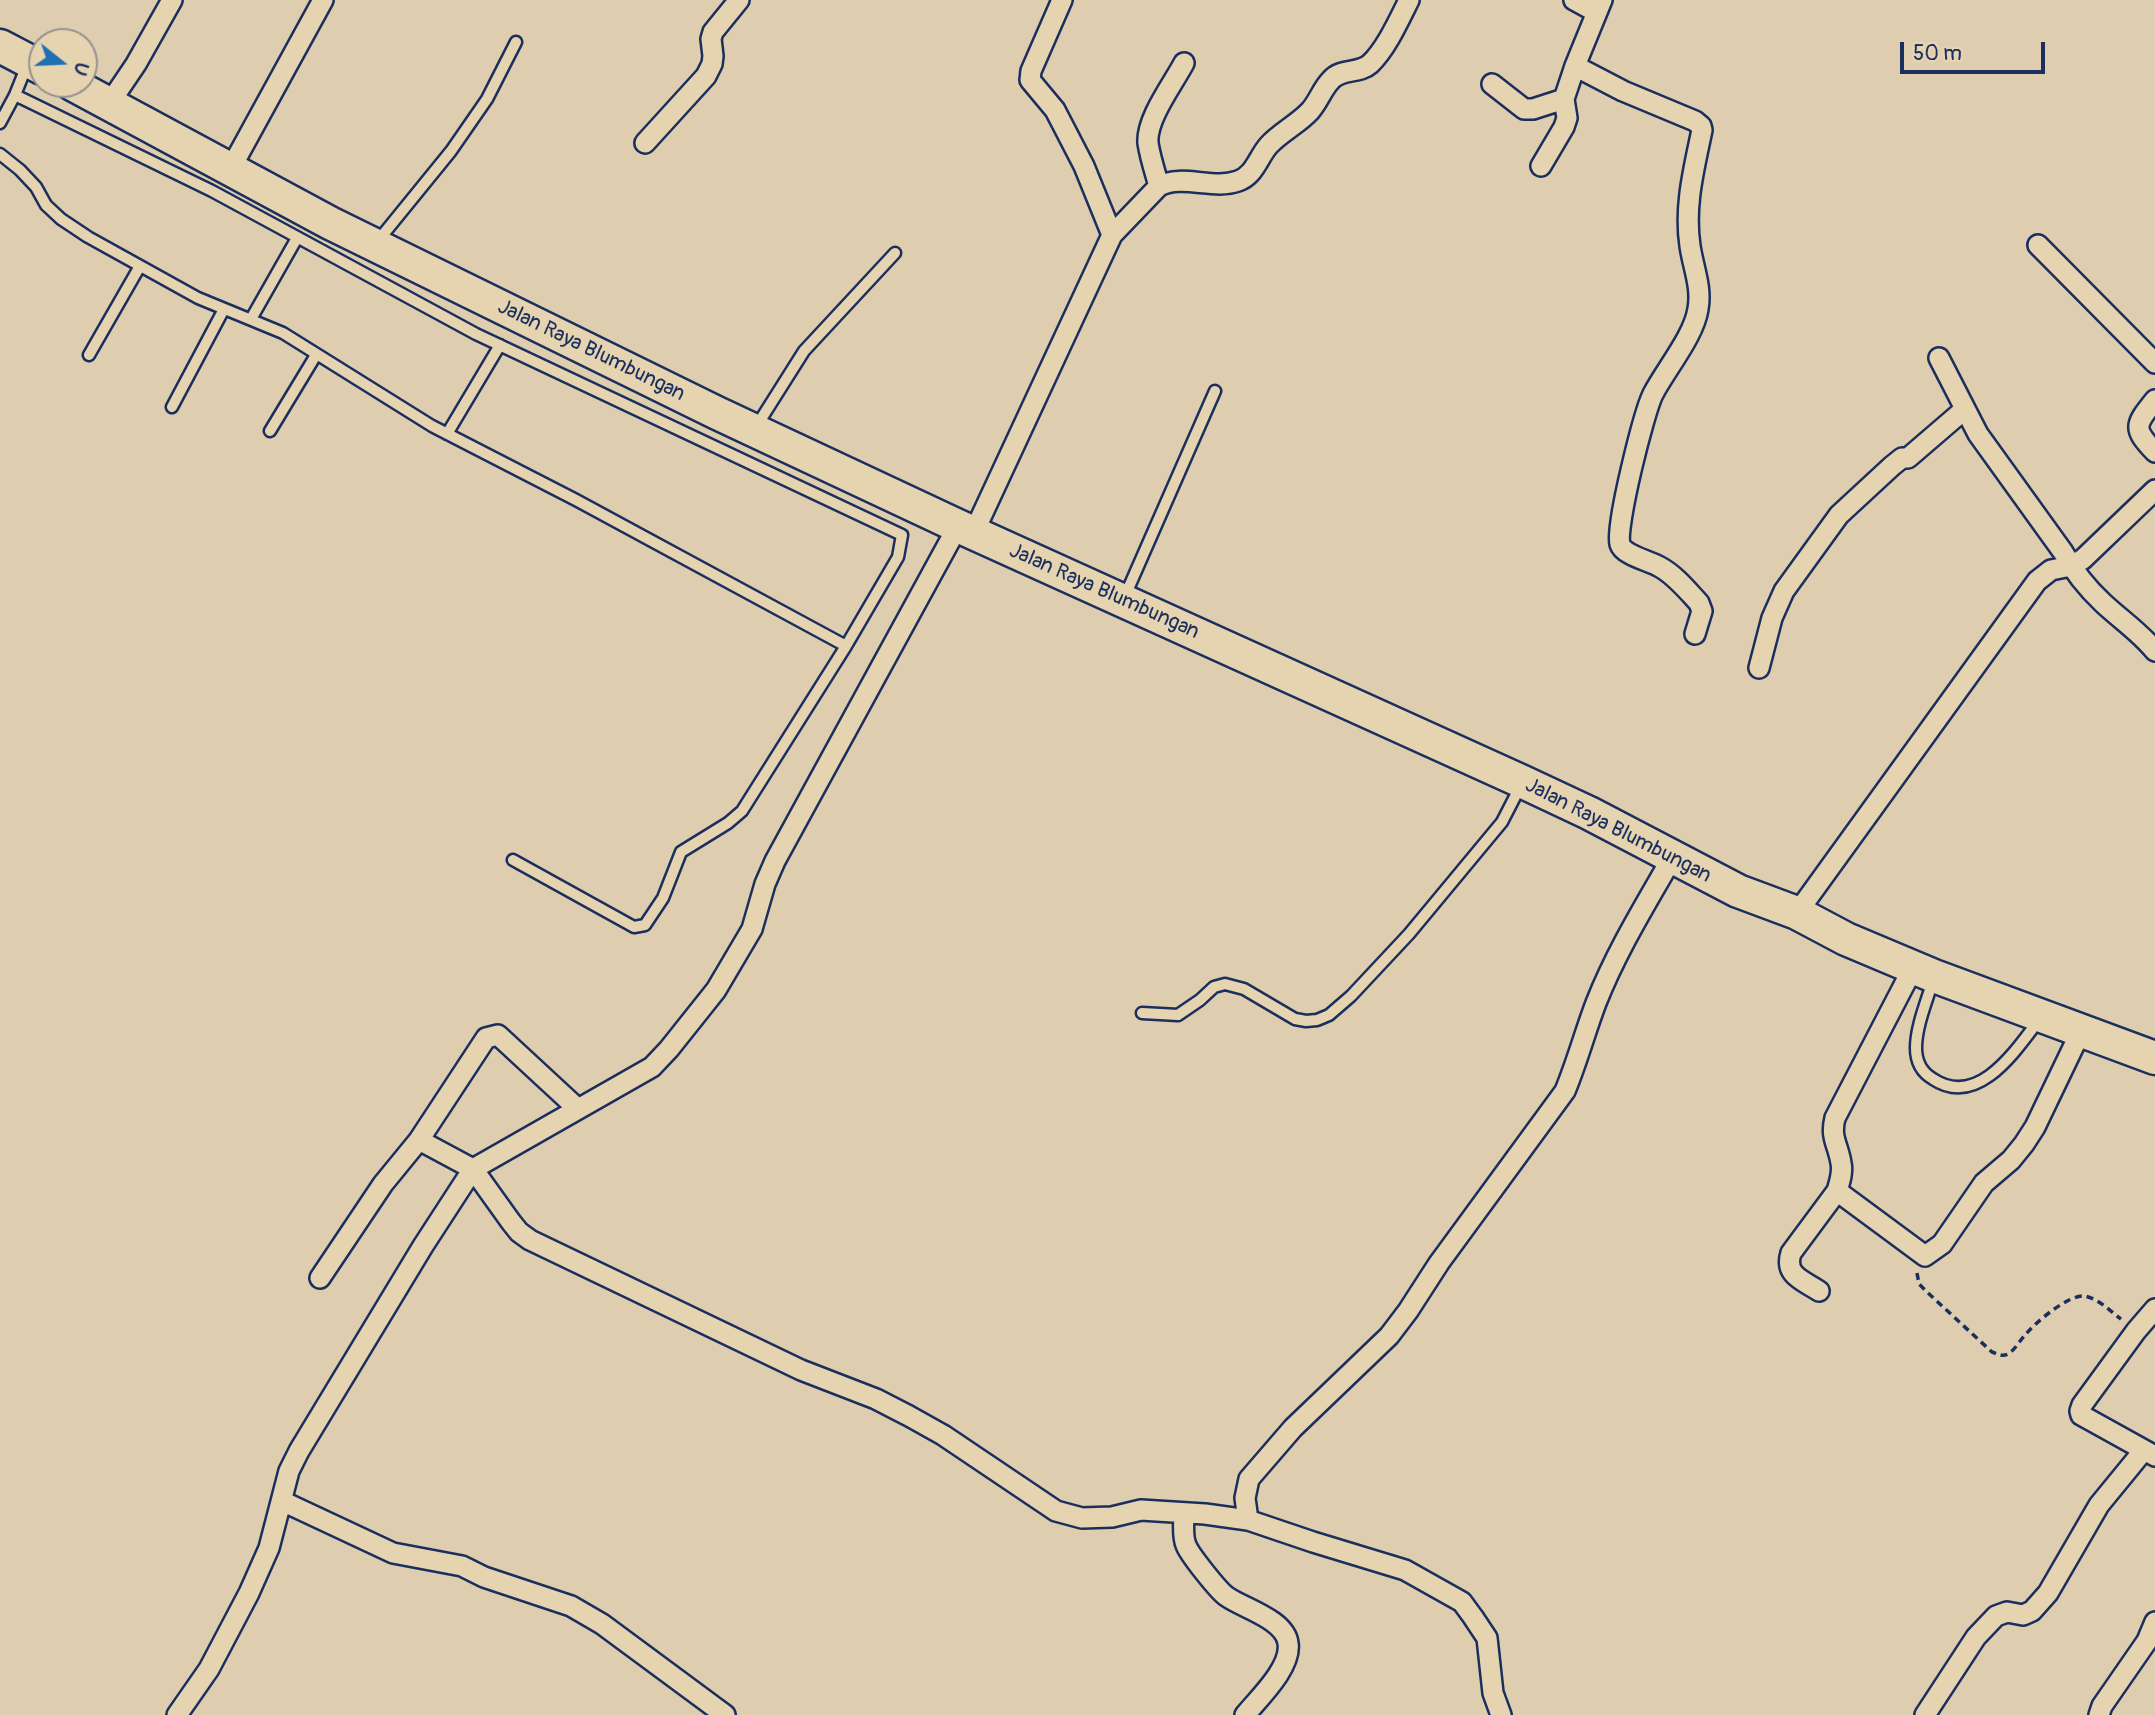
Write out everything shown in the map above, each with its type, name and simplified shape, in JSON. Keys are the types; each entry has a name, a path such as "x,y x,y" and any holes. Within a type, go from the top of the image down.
{"main road":[{"path":"0,46 28,61"},
{"name":"Jalan Raya Blumbungan","path":"98,98 375,245 553,334 966,529 1589,813 1738,891 1797,914 1846,939 1924,972 2041,1017 2152,1050"}],"street":[{"path":"109,104 142,55 172,0"},
{"path":"231,168 323,0"},
{"path":"645,143 705,76 712,64 713,33 738,0"},
{"path":"1062,0 1031,71 1030,80 1055,110 1084,166 1112,235"},
{"path":"177,1715 209,1669 249,1593 269,1548 289,1471 299,1451 473,1168 652,1067 716,990 752,929 765,884 775,861 966,529 1112,235 1159,186 1172,182 1223,184 1244,178 1253,170 1268,146 1319,101 1332,77 1360,70 1370,64 1409,0"},
{"path":"1541,166 1564,127 1567,118 1564,99 1599,6 1574,0"},
{"path":"1159,186 1148,141 1150,127 1184,63"},
{"path":"1575,66 1623,91 1695,121 1702,130 1689,190 1690,245 1698,283 1698,310 1687,337 1652,396 1629,476 1619,543 1624,550 1661,567 1699,603 1703,611 1695,634"},
{"path":"1492,84 1524,109 1533,109 1564,99"},
{"path":"2038,245 2155,363"},
{"path":"1939,358 1978,434 2071,566 2102,602 2155,652"},
{"path":"2155,400 2140,418 2139,429 2140,436 2155,452"},
{"path":"1759,668 1772,618 1784,591 1839,515 1892,466 1902,458 1908,458 1965,409"},
{"path":"1797,914 2038,581 2051,570 2071,566 2083,559 2155,489"},
{"path":"1248,1520 1245,1498 1249,1479 1293,1428 1389,1336 1565,1091 1596,1003 1619,951 1672,858"},
{"path":"1819,1291 1792,1273 1788,1263 1791,1252 1837,1191 1841,1163 1832,1129 1835,1118 1924,972"},
{"path":"1837,1191 1925,1256 1942,1244 1984,1183 2011,1160 2024,1144 2035,1127 2081,1031"},
{"path":"320,1278 383,1184 419,1140 486,1038 498,1035 578,1109"},
{"path":"419,1140 473,1168 510,1222 530,1240 801,1370 898,1410 943,1436 1056,1511 1082,1518 1112,1517 1141,1510 1248,1520 1405,1570 1462,1602 1487,1638 1493,1693 1500,1715"},
{"path":"1925,1715 1976,1637 1996,1616 2007,1612 2023,1615 2032,1611 2048,1593 2099,1505 2150,1453 2081,1415 2080,1411 2136,1331 2155,1309"},
{"path":"282,1501 393,1553 462,1566 485,1577 570,1606 602,1624 725,1715"},
{"path":"1184,1513 1186,1545 1201,1566 1225,1595 1268,1619 1281,1630 1289,1642 1287,1656 1279,1674 1245,1715"},
{"path":"2099,1715 2102,1706 2147,1641 2155,1622"}],"lane":[{"path":"375,245 451,151 487,99 516,41"},
{"path":"0,123 28,76"},
{"path":"15,95 212,191 297,239 500,345 902,535 898,557 846,646 742,811 681,852 663,898 645,925 634,928 513,860"},
{"path":"0,154 36,187 46,205 88,237 198,298 282,333 447,434 576,500 846,646"},
{"path":"251,320 297,239"},
{"path":"754,430 804,351 895,253"},
{"path":"89,355 140,266"},
{"path":"172,407 224,309"},
{"path":"447,434 500,345"},
{"path":"270,431 316,355"},
{"path":"1123,600 1215,391"},
{"path":"1142,1013 1178,1015 1214,987 1225,985 1244,989 1295,1018 1306,1021 1329,1015 1351,996 1435,903 1502,822 1523,782"},
{"path":"1924,972 1916,1048 1919,1067 1942,1084 1969,1086 1983,1080 2008,1061 2041,1017"}],"path":[{"path":"1925,1256 1918,1267 1919,1284 1992,1352 1999,1355 2009,1353 2028,1331 2071,1298 2084,1296 2098,1301 2136,1331"}]}
